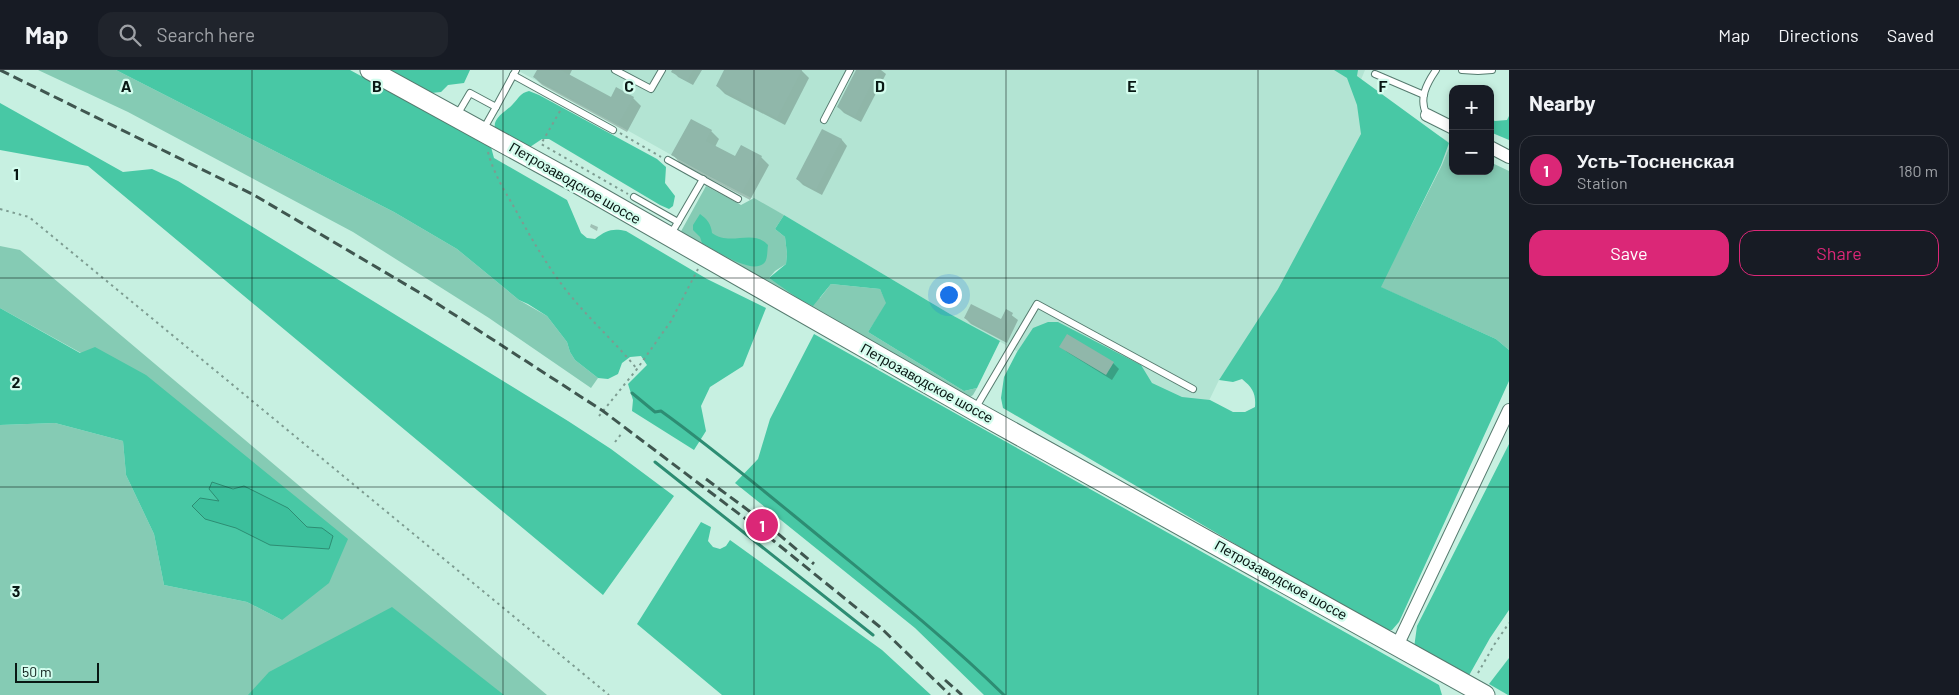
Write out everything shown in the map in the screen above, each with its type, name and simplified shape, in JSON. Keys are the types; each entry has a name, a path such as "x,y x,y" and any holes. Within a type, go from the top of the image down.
{"main road":[{"name":"Петрозаводское шоссе","path":"370,70 456,118 674,230 704,257 1478,691"}],"street":[{"path":"1427,115 1449,126"},
{"path":"1494,149 1509,157"},
{"path":"1397,646 1509,410"}],"lane":[{"path":"615,70 651,89 662,70"},
{"path":"824,120 850,70"},
{"path":"1427,115 1424,94 1427,83 1436,70"},
{"path":"1462,70 1478,72 1492,70"},
{"path":"482,131 514,73 613,130"},
{"path":"1375,74 1424,94"},
{"path":"456,118 470,93 496,107"},
{"path":"668,160 738,199"},
{"path":"634,197 674,230 703,179"},
{"path":"975,410 1037,304 1193,389"}],"path":[{"path":"564,103 541,144 634,197"},
{"path":"613,130 668,160"},
{"path":"482,131 496,175 549,266 583,311 620,348 637,369"},
{"path":"0,210 29,217 609,695"},
{"path":"599,416 637,369 671,321 704,257"},
{"path":"615,442 622,433"},
{"path":"1478,691 1494,645 1509,623"}],"shaded area":[{"path":"38,70 116,70 394,212 457,249 519,300 547,316 567,342 575,360 598,378 591,388 489,318 353,232 128,112"},
{"path":"116,70 350,70 491,147 494,158 567,200 581,233 587,238 595,239 613,230 626,231 707,279 766,308 743,366 710,387 701,406 706,431 694,450 632,411 633,400 628,384 647,365 641,356 630,357 622,363 618,374 608,379 598,378 575,360 567,342 547,316 519,300 457,249 394,212"},
{"path":"388,70 470,70 464,83 448,85 441,92 431,93"},
{"path":"517,70 1365,70 1358,87 1449,142 1449,148 1418,211 1274,299 1219,380 1187,446 950,314 784,215 707,175"},
{"path":"1334,70 1358,70 1357,76 1449,143 1441,165 1381,287 1496,339 1509,350 1509,381 1399,622 1392,630 1382,630 1003,408 1001,398 1004,377 1017,352 1033,328 1048,322 1058,322 1141,365 1152,383 1182,397 1210,400 1233,412 1245,412 1255,407 1253,392 1242,379 1233,382 1219,380 1278,289 1361,134 1357,105 1347,78"},
{"path":"529,91 657,159 666,167 665,183 675,196 673,206 669,209 660,205 549,139 542,139 530,147 495,130 496,122 500,115 522,94"},
{"path":"0,103 123,172 152,169 178,181 568,421 611,449 674,496 603,595 88,166 0,150"},
{"path":"1509,116 1509,140 1494,134 1494,121 1507,120"},
{"path":"1449,148 1449,175 1494,175 1494,164 1509,171 1509,350 1496,339 1380,287"},
{"path":"706,186 741,205 754,198 784,215 775,229 785,237 786,264 775,271 769,278 782,286 820,298 831,284 880,289 887,303 868,332 964,391 977,388 973,395 966,400 679,235"},
{"path":"700,214 708,222 712,233 719,237 748,237 762,240 768,245 765,263 757,266 741,264 702,243 700,237 693,230 693,225"},
{"path":"784,215 950,314 1000,341 977,388 964,391 868,332 886,303 880,289 831,284 813,306 799,299 769,278 786,264 785,237 775,229"},
{"path":"0,246 20,250 547,695 0,695 0,425 55,423 123,441 126,475 154,534 164,585 247,602 282,620 81,353 0,308"},
{"path":"0,308 80,353 95,347 146,375 348,539 329,583 282,620 247,602 164,585 154,534 126,475 123,441 55,423 0,425"},
{"path":"814,334 1439,685 1442,695 984,695 915,628 735,483 758,459 770,419"},
{"path":"1509,444 1509,610 1490,638 1467,679 1414,648 1417,626"},
{"path":"212,482 233,489 244,486 288,508 307,527 322,528 333,536 329,549 270,545 236,528 205,519 192,506 200,498 219,501 209,489"},
{"path":"701,522 711,527 708,541 713,547 720,549 726,546 730,540 882,650 931,695 722,695 637,624"},
{"path":"392,607 504,695 248,695 269,672"},
{"path":"1509,658 1509,695 1508,695 1489,684"}],"building":[{"path":"537,70 561,70 611,97 616,87 634,97 618,125 533,77"},
{"path":"672,70 693,70 687,81 671,72"},
{"path":"724,70 802,70 777,118 716,86"},
{"path":"856,70 879,70 855,117 837,107"},
{"path":"691,119 712,130 706,141 735,156 741,145 762,156 742,193 671,155"},
{"path":"822,129 842,139 816,190 796,179"},
{"path":"971,304 1001,319 1006,309 1013,313 1001,338 964,318"},
{"path":"1067,334 1114,362 1106,375 1059,347"}],"waterway":[{"path":"632,393 655,412 661,411 744,475 916,616 1004,695"},
{"path":"655,462 873,635"}],"railway":[{"path":"0,70 254,195 427,297 603,411 759,529 880,627 950,695"},
{"path":"706,479 764,522 814,564"},
{"path":"945,680 962,695"}],"place":[{"name":"Усть-Тосненская","path":"762,525"}]}
